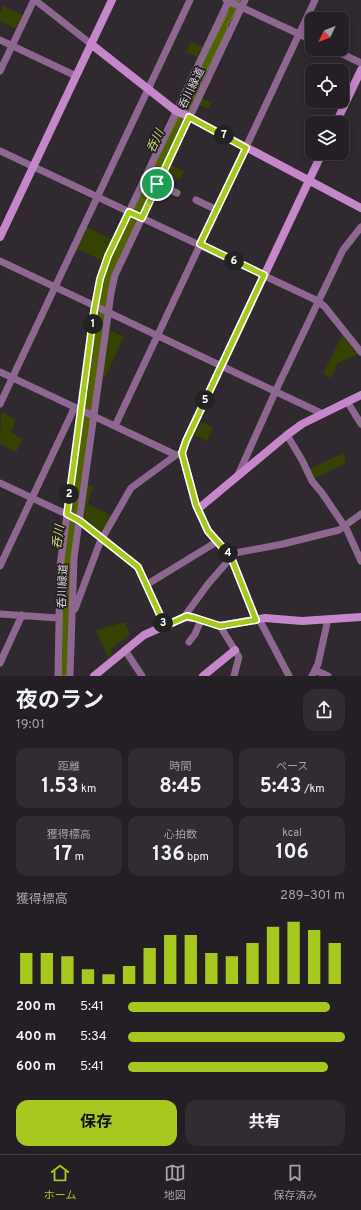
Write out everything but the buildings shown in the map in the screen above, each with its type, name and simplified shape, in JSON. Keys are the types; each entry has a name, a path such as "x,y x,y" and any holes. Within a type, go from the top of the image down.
{"street":[{"path":"0,71 35,0 178,111 361,208"},
{"path":"0,237 36,167 76,76 112,0"},
{"path":"0,404 190,0"},
{"path":"115,426 315,0"},
{"path":"58,676 60,566 68,515 79,410 100,279 108,256 178,111 228,1 242,4 305,37"},
{"name":"呑川緑道","path":"70,676 74,558 108,311 115,275 242,4"},
{"path":"0,40 76,76"},
{"path":"346,56 361,63"},
{"path":"339,116 361,70"},
{"path":"0,150 318,301 325,307 361,352"},
{"path":"72,614 102,538 131,488 179,454 319,160"},
{"path":"157,184 177,193"},
{"path":"196,200 217,210"},
{"path":"238,476 276,391 343,250 361,227"},
{"path":"0,261 323,414"},
{"path":"0,372 79,410 179,454 198,509 208,531 231,557 257,620 289,676"},
{"path":"198,509 287,434 302,424 348,403 361,395"},
{"path":"348,403 361,424"},
{"path":"0,566 72,413 79,410"},
{"path":"287,434 312,481 344,526 360,556"},
{"path":"0,483 79,520 138,567 165,626"},
{"path":"184,617 208,584 235,553 284,544 339,530 361,514"},
{"path":"146,585 218,542"},
{"path":"0,614 58,618"},
{"path":"0,663 22,615"},
{"path":"95,676 144,634 184,617 190,616 220,626 268,618 299,621 361,617"},
{"path":"328,619 314,673 328,676"},
{"path":"189,642 195,634 201,620"},
{"path":"220,626 239,656 234,676"},
{"path":"125,650 142,676"},
{"path":"204,676 235,650"}],"shaded area":[{"path":"233,0 240,0 238,3 240,4 227,26 228,28 200,85 201,86 114,273 79,520 69,676 61,676 63,567 83,409 102,279 109,260 203,67 201,66"},
{"path":"3,6 23,15 16,29 0,21 0,12"},
{"path":"191,42 203,47 199,58 186,52"},
{"path":"202,98 211,103 209,109 199,105"},
{"path":"171,165 184,171 180,180 167,174"},
{"path":"86,227 113,240 103,261 75,248"},
{"path":"108,329 124,337 105,377 102,375"},
{"path":"342,335 358,354 338,363 331,378 323,374"},
{"path":"1,412 16,420 11,432 23,439 16,452 0,444"},
{"path":"201,422 213,427 207,441 194,435"},
{"path":"343,453 346,462 344,464 314,479 310,469"},
{"path":"86,484 93,487 88,504 112,516 101,534 81,518"},
{"path":"125,622 130,634 110,650 113,654 108,658 96,630"}],"route":[{"path":"189,117 246,148 200,244 264,275 186,441 182,453 196,505 208,531 231,557 256,620 220,626 187,616 165,626 138,567 80,521 67,514 80,410 100,279 108,256 129,212 142,218 157,184 189,117"}],"water label":[{"name":"呑川","path":"155,141"},
{"name":"呑川","path":"58,537"}]}
